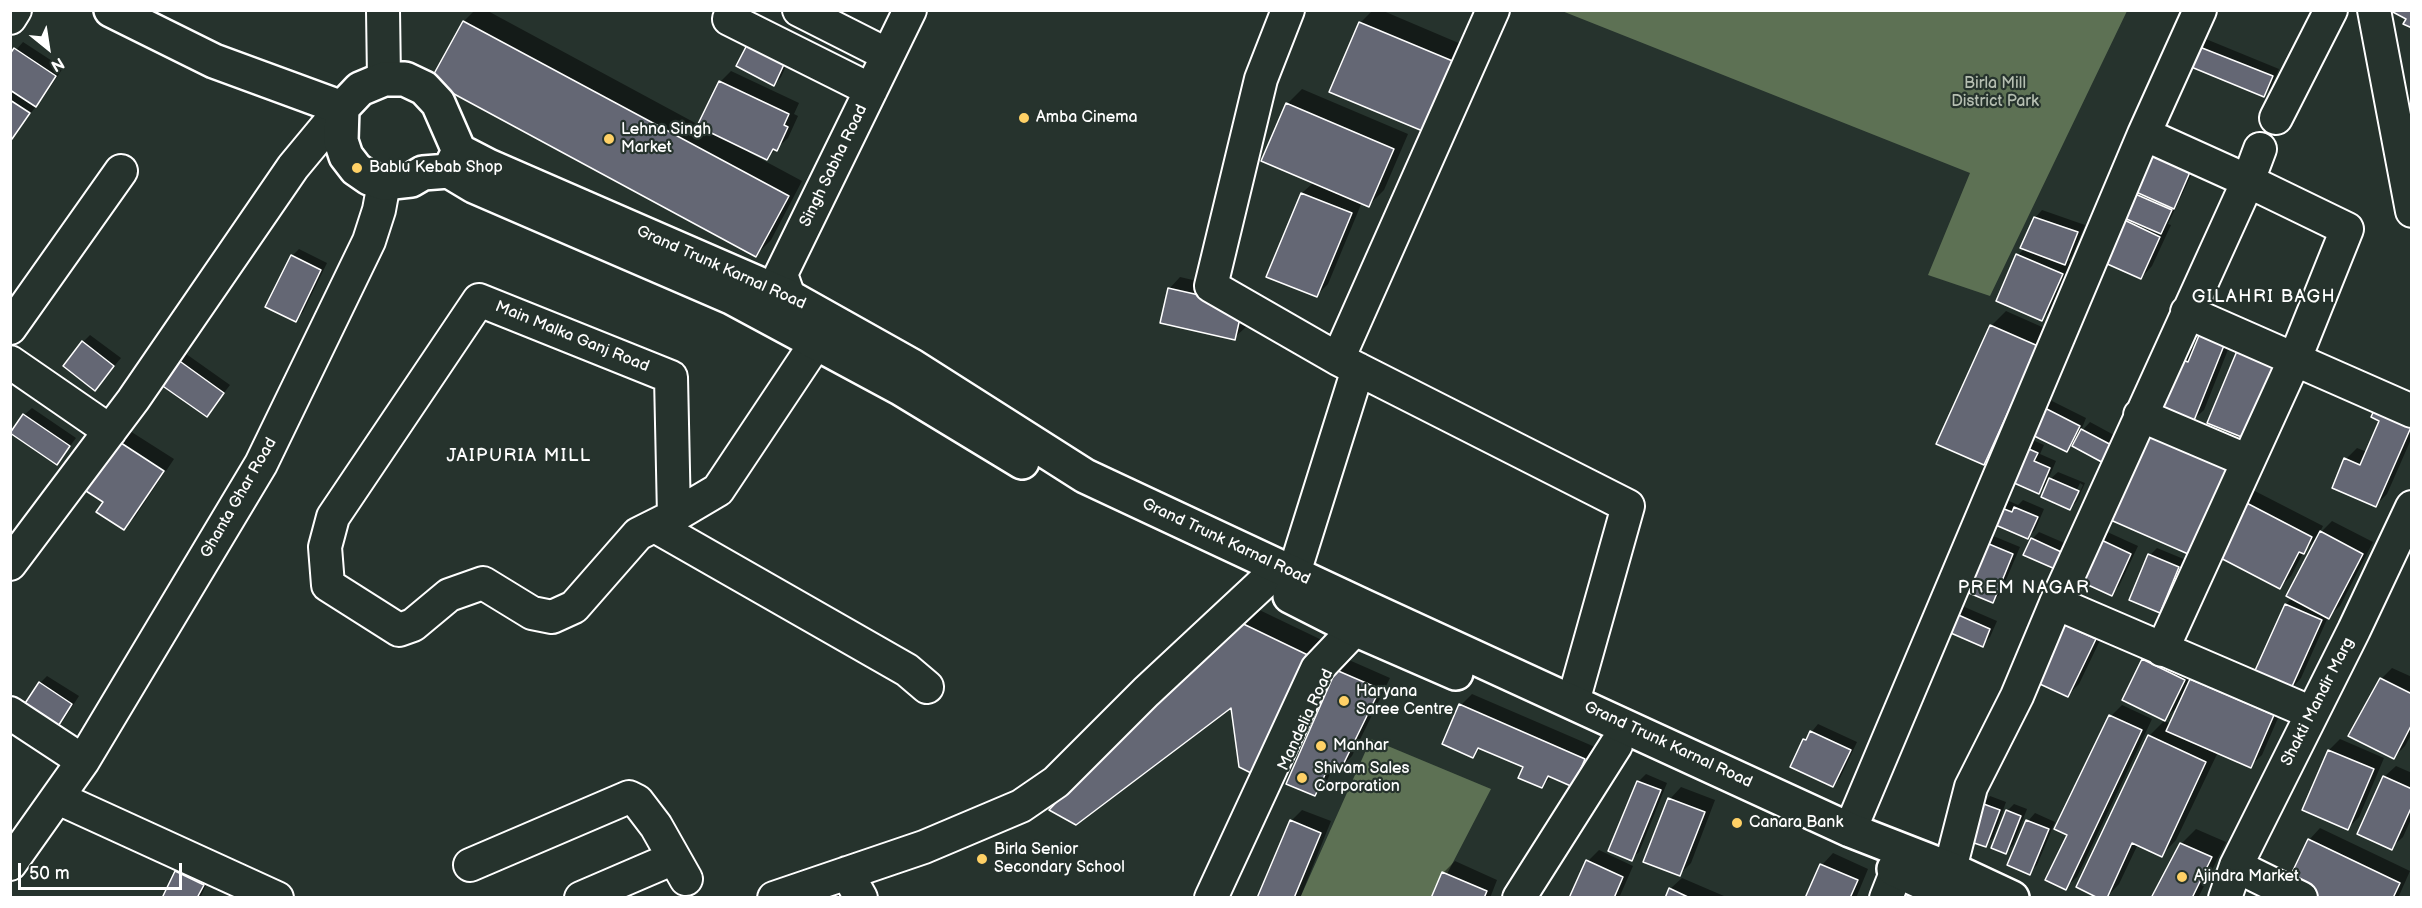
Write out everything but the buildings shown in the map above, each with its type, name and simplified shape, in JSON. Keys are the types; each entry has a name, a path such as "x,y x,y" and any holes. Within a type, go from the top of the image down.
{"main road":[{"path":"111,10 214,61 342,108"},
{"path":"384,79 405,79 424,88 438,103 454,161 411,180 384,183 369,178 356,169 346,156 341,141 342,108 360,89 384,79"},
{"name":"Grand Trunk Karnal Road","path":"454,161 474,186 731,297 783,309 912,366 1085,476 1279,578 1892,884 1953,883"},
{"name":"Grand Trunk Karnal Road","path":"783,309 816,343 900,388 1078,496 1279,578"},
{"name":"Grand Trunk Karnal Road","path":"1360,618 1573,702 1850,830 1953,883 2012,897"}],"street":[{"path":"10,18 15,10"},
{"path":"383,10 384,79"},
{"path":"799,10 888,54"},
{"path":"1288,10 1262,79 1211,286 1348,364 1628,506 1573,702"},
{"path":"777,897 854,885 924,847 1021,806 1056,782 1146,692 1279,578 1348,364 1493,10"},
{"path":"1850,830 2144,134 2200,10"},
{"path":"2276,118 2331,10"},
{"path":"2374,10 2400,90 2412,211"},
{"name":"Singh Sabha Road","path":"783,309 781,274 888,54 904,13"},
{"path":"729,19 871,90"},
{"path":"13,554 110,430 293,167 342,108"},
{"path":"2144,134 2347,229 2294,361 2162,650"},
{"path":"1953,883 1971,787 2017,696 2056,603 2248,181 2260,149"},
{"path":"10,328 121,171"},
{"name":"Ghanta Ghar Road","path":"10,864 83,761 261,465 369,241 379,210 384,183"},
{"name":"Main Malka Ganj Road","path":"479,300 671,377 664,521 638,534 574,607 552,617 531,613 483,583 449,595 413,625 399,630 328,585 325,548 333,517 479,300"},
{"path":"2187,312 2412,411"},
{"path":"816,343 718,490 664,521 907,670 927,687"},
{"path":"10,362 110,430"},
{"path":"2140,415 2248,461"},
{"name":"Shakti Mandir Marg","path":"2225,897 2236,866 2412,507"},
{"path":"2056,603 2312,713"},
{"name":"Mandelia Road","path":"1211,897 1317,669 1360,618"},
{"name":"Mandelia Road","path":"1226,897 1326,673 1360,618"},
{"path":"10,713 83,761"},
{"path":"1519,897 1616,745"},
{"path":"470,865 629,797 637,801 656,825 680,868 580,897"},
{"path":"58,798 277,897"},
{"path":"2236,866 2301,897"}],"green space":[{"name":"Birla Mill District Park","path":"2127,10 1990,296 1928,275 1970,173 1562,11"},
{"path":"1371,739 1491,789 1435,897 1300,898"}],"place":[{"name":"Amba Cinema","path":"1024,118"},
{"name":"Lehna Singh Market","path":"609,139"},
{"name":"Bablu Kebab Shop","path":"357,168"},
{"name":"Haryana Saree Centre","path":"1344,701"},
{"name":"Manhar","path":"1321,746"},
{"name":"Shivam Sales Corporation","path":"1302,778"},
{"name":"Canara Bank","path":"1737,823"},
{"name":"Birla Senior Secondary School","path":"982,859"},
{"name":"Ajindra Market","path":"2182,877"}],"district":[{"name":"GILAHRI BAGH","path":"2264,297"},
{"name":"JAIPURIA MILL","path":"519,456"},
{"name":"PREM NAGAR","path":"2024,588"}]}
